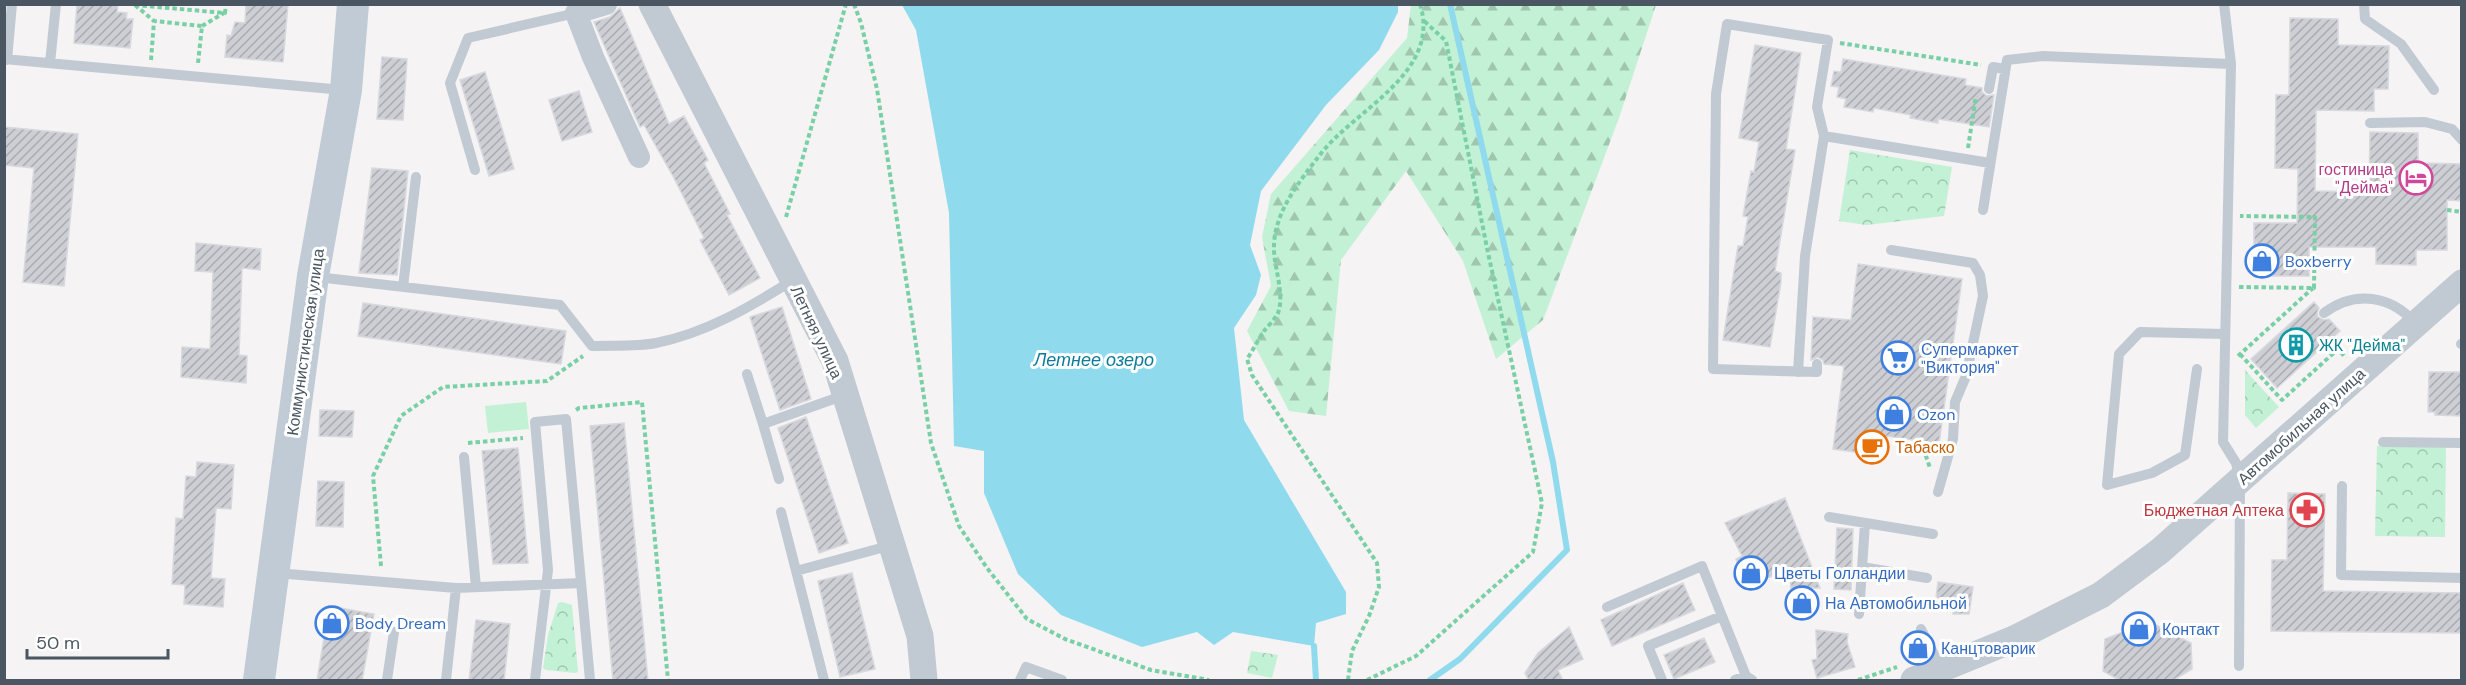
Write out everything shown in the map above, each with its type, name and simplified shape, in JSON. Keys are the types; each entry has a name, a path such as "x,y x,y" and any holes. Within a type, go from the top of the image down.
{"main road":[{"name":"Коммунистическая улица","path":"259,681 313,276 346,90 353,4"}],"street":[{"path":"606,4 576,13 593,57 639,157"},
{"name":"Летняя улица","path":"652,4 835,361 920,636 921,679"},
{"name":"Автомобильная улица","path":"1914,681 2014,639 2101,595 2160,551 2462,283"}],"lane":[{"path":"12,4 6,59 346,90"},
{"path":"50,63 56,4"},
{"path":"2224,4 2231,64 2223,442 2236,463 2240,481 2239,666"},
{"path":"2364,4 2365,19 2401,44 2434,90"},
{"path":"475,170 450,83 468,38 576,13"},
{"path":"1798,372 1804,256 1824,136 1817,107 1828,40 1727,24 1716,94 1713,369 1798,372 1817,372 1817,364"},
{"path":"1983,210 2007,60 2043,56 2231,64"},
{"path":"1983,89 1993,67 2006,69"},
{"path":"2370,123 2425,122 2452,129 2462,140"},
{"path":"1824,136 1990,163"},
{"path":"403,287 416,177"},
{"path":"1891,250 1973,263 1980,275 1983,296 1966,376 1955,402 1953,439 1938,492"},
{"path":"313,276 560,304 592,346 654,344 708,328 749,308 793,280"},
{"path":"2324,313 2351,299 2374,298 2397,306 2416,324"},
{"path":"2197,369 2185,455 2152,473 2107,485 2119,354 2140,332 2225,334"},
{"path":"747,374 778,479"},
{"path":"763,424 845,395"},
{"path":"536,681 548,570 535,422 566,419 590,681"},
{"path":"2382,442 2462,443"},
{"path":"464,457 476,587"},
{"path":"2342,486 2341,575 2462,578"},
{"path":"781,512 824,681"},
{"path":"1829,517 1933,534"},
{"path":"1859,614 1865,523"},
{"path":"796,571 892,545"},
{"path":"1606,607 1702,566 1745,679"},
{"path":"1862,567 1928,578"},
{"path":"274,573 456,588 581,583"},
{"path":"446,681 456,588"},
{"path":"1662,681 1648,646 1722,616"},
{"path":"1921,629 1942,670"},
{"path":"387,681 394,632"},
{"path":"1020,681 1026,667 1062,681"}],"path":[{"path":"225,13 226,4"},
{"path":"776,248 846,4"},
{"path":"854,4 877,89 931,442 959,526 987,568 1027,619 1065,639 1151,670 1209,681"},
{"path":"135,5 225,13"},
{"path":"135,5 154,21 202,26 225,13"},
{"path":"1348,681 1352,651 1369,616 1379,587 1377,563 1252,375 1247,359 1278,313 1279,279 1274,249 1278,222 1290,198 1321,153 1401,80 1418,54 1424,20 1420,5"},
{"path":"1367,681 1416,656 1533,552 1542,503 1487,248 1446,41 1424,20"},
{"path":"151,62 154,21"},
{"path":"198,66 202,26"},
{"path":"1828,40 1993,67"},
{"path":"1966,159 1983,89"},
{"path":"2447,210 2462,212"},
{"path":"2224,368 2314,288 2315,217 2228,216"},
{"path":"2226,286 2314,288"},
{"path":"381,566 372,476 401,416 443,387 547,381 599,345"},
{"path":"2240,354 2282,400 2338,349 2348,361"},
{"path":"566,419 579,408 642,402 668,681"},
{"path":"464,457 462,443 536,437"}],"green space":[{"path":"1411,5 1656,5 1619,118 1543,320 1496,359 1463,261 1406,171 1341,260 1326,416 1289,411 1247,331 1271,286 1262,237 1271,194 1407,38"},
{"path":"1850,150 1952,167 1944,216 1866,225 1839,221"},
{"path":"2245,370 2279,407 2256,428 2245,415"},
{"path":"526,402 529,429 488,433 485,406"},
{"path":"2377,446 2446,447 2445,537 2375,536"},
{"path":"558,603 572,605 578,672 575,673 543,668 548,635"},
{"path":"1251,651 1278,655 1272,678 1247,673"}],"water":[{"name":"Летнее озеро","path":"902,5 1398,5 1398,12 1379,50 1326,105 1261,191 1250,245 1261,275 1256,295 1234,328 1244,420 1346,592 1346,614 1316,623 1314,646 1233,632 1214,645 1197,632 1142,647 1061,615 1018,574 984,493 984,451 954,446 949,213 916,30"}],"building":[{"path":"77,4 118,4 117,12 127,13 126,19 133,19 130,48 74,43"},
{"path":"246,4 288,4 283,62 225,57 227,35 231,36 235,22 245,23"},
{"path":"620,8 669,124 684,116 708,160 704,163 730,214 727,215 760,278 729,295 700,240 704,238 674,178 644,125 640,127 594,22 610,17"},
{"path":"2290,18 2338,19 2338,45 2389,46 2388,89 2374,89 2374,111 2316,110 2315,191 2369,192 2370,132 2418,133 2418,163 2462,164 2462,201 2447,200 2447,250 2416,250 2416,265 2376,264 2376,247 2309,247 2309,276 2254,276 2254,223 2297,223 2298,169 2275,168 2276,95 2289,95"},
{"path":"1755,45 1801,53 1786,149 1795,150 1775,271 1781,273 1781,282 1770,347 1723,340 1738,246 1743,246 1748,217 1743,216 1759,142 1739,138"},
{"path":"382,57 407,59 403,120 377,119"},
{"path":"1843,59 1966,79 1965,85 1982,88 1982,92 1987,96 1994,95 1989,127 1938,119 1938,123 1874,108 1873,112 1844,107 1846,99 1837,97 1839,87 1831,86 1834,71 1841,72"},
{"path":"485,72 514,169 489,176 460,80"},
{"path":"579,91 592,132 562,141 549,100"},
{"path":"4,127 78,134 64,286 23,282 34,168 4,165"},
{"path":"372,168 408,171 397,275 359,273"},
{"path":"196,243 261,249 260,270 242,268 239,355 247,356 246,383 181,377 182,347 210,349 213,272 195,271"},
{"name":"Супермаркет \"Виктория\"","path":"1858,264 1962,279 1939,444 1887,436 1884,456 1833,449 1844,366 1824,364 1823,360 1818,357 1811,360 1813,317 1851,320"},
{"name":"ЖК \"Дейма\"","path":"2314,302 2319,308 2318,317 2324,320 2329,319 2340,331 2277,388 2251,359"},
{"path":"363,303 566,331 561,364 358,336"},
{"path":"782,307 811,399 780,410 750,317"},
{"path":"2429,372 2462,372 2462,416 2435,415 2435,412 2428,412"},
{"path":"320,410 354,411 352,437 319,436"},
{"path":"806,417 848,543 819,553 778,428"},
{"path":"624,423 648,681 613,681 590,426"},
{"path":"518,448 528,563 493,564 482,451"},
{"path":"197,462 234,465 231,509 216,508 211,578 225,579 223,607 184,604 185,585 172,584 176,518 183,519 186,476 196,477"},
{"path":"318,481 344,482 343,527 316,526"},
{"path":"2288,493 2325,494 2323,591 2462,593 2462,633 2271,631 2272,560 2287,560"},
{"path":"1785,498 1820,588 1811,588 1810,616 1792,615 1790,569 1747,586 1736,559 1742,556 1725,523"},
{"path":"1837,528 1853,529 1851,590 1834,589"},
{"path":"852,573 875,669 840,677 818,581"},
{"path":"1938,582 1973,587 1969,614 1953,614 1954,601 1936,598"},
{"path":"1683,583 1695,610 1612,646 1601,620"},
{"path":"329,606 374,614 362,681 317,681"},
{"path":"476,620 510,624 504,681 469,681"},
{"path":"2141,625 2156,625 2191,643 2192,669 2172,681 2121,681 2103,671 2105,639"},
{"path":"1569,627 1583,659 1558,670 1563,681 1529,681 1525,673 1538,653"},
{"path":"1816,630 1848,634 1847,642 1855,667 1817,678 1812,660 1817,659"},
{"path":"1704,638 1715,662 1674,679 1664,655"}],"waterway":[{"path":"1430,680 1460,659 1567,550 1553,462 1450,4"},
{"path":"1314,646 1316,680"}],"place":[{"name":"гостиница \"Дейма\"","path":"2416,178"},
{"name":"Boxberry","path":"2262,261"},
{"name":"ЖК \"Дейма\"","path":"2296,345"},
{"name":"Супермаркет \"Виктория\"","path":"1898,358"},
{"name":"Ozon","path":"1894,414"},
{"name":"Табаско","path":"1872,447"},
{"name":"Бюджетная Аптека","path":"2307,510"},
{"name":"Цветы Голландии","path":"1751,573"},
{"name":"На Автомобильной","path":"1802,603"},
{"name":"Body Dream","path":"332,623"},
{"name":"Контакт","path":"2139,629"},
{"name":"Канцтоварик","path":"1918,648"}]}
